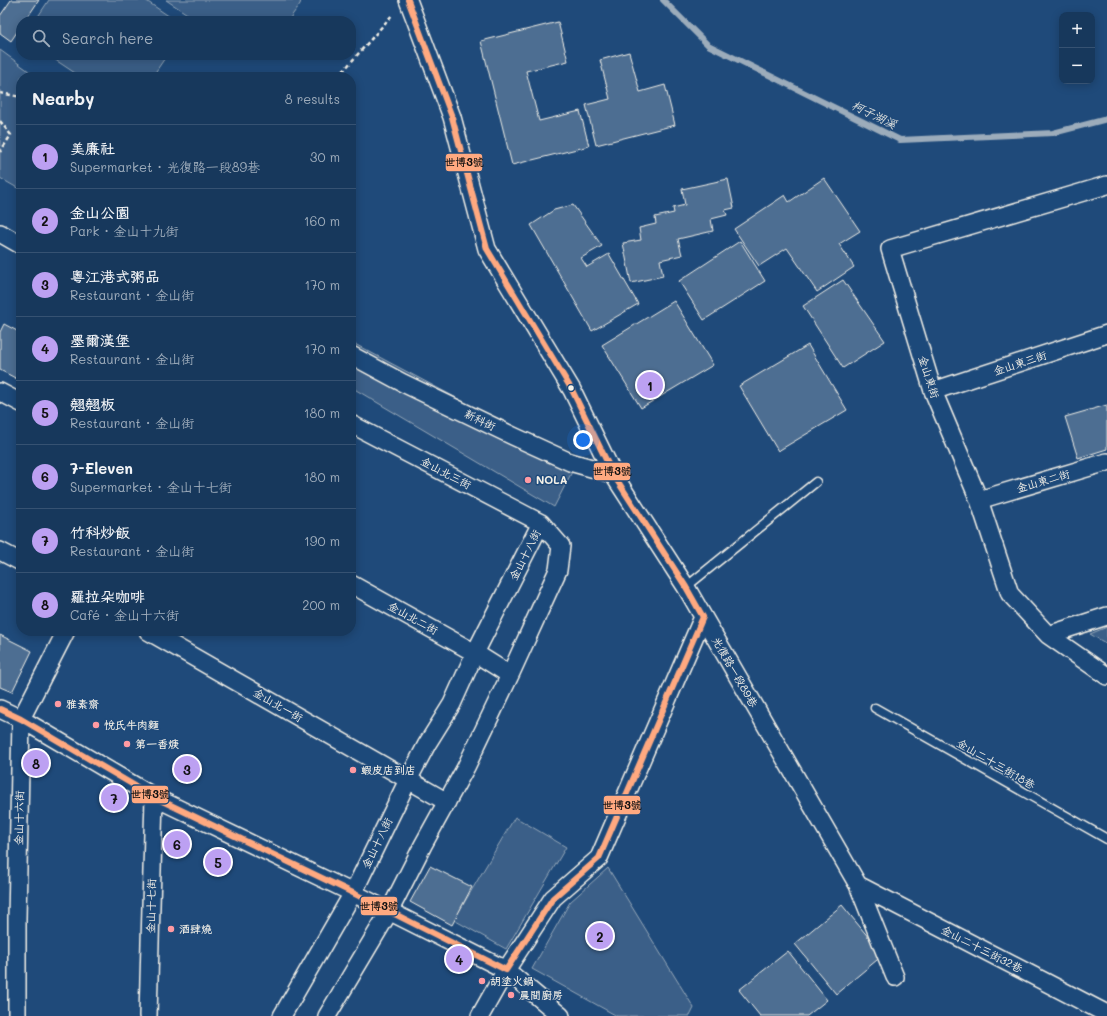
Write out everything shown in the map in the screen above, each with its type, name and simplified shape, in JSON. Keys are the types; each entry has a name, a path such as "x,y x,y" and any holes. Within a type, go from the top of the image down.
{"street":[{"name":"光復路一段89巷","path":"408,0 452,118 488,249 572,390 613,474 686,587 858,885 895,977"},
{"name":"金山東街","path":"1107,185 890,249 933,391 978,500 1010,594 1048,635 1107,676"},
{"path":"0,233 16,242"},
{"name":"金山東三街","path":"933,391 1107,334"},
{"name":"新科街","path":"356,358 403,383 570,462 613,474"},
{"path":"0,392 16,400"},
{"name":"金山北三街","path":"356,427 541,523"},
{"name":"金山東二街","path":"978,500 1107,462"},
{"name":"金山十八街","path":"282,1016 353,892 408,780 427,744 452,704 475,653 541,523 561,546 558,570 466,767 423,845 389,912 327,1016"},
{"path":"0,551 16,559"},
{"name":"金山北二街","path":"356,587 475,653 510,675"},
{"path":"1048,635 1107,616"},
{"path":"480,1016 506,970 553,898 599,858 703,617"},
{"name":"金山十六街","path":"17,1016 17,918 21,720 63,636"},
{"name":"金山北一街","path":"157,636 447,802"},
{"path":"0,710 21,720 154,797 353,892 389,912 506,970 561,1016"},
{"name":"金山十七街","path":"148,1016 154,797"},
{"name":"金山二十三街32巷","path":"858,885 1107,1014"}],"lane":[{"path":"686,587 816,482"},
{"name":"金山二十三街18巷","path":"875,708 1107,839"}],"path":[{"path":"356,56 395,12"},
{"path":"342,72 353,60"},
{"path":"0,92 16,96"},
{"path":"0,121 11,135 0,152"}],"shaded area":[{"path":"49,0 145,0 169,16 38,16"},
{"path":"166,0 301,0 292,16 190,16"},
{"path":"0,50 30,72 16,72 16,187 0,178"},
{"path":"56,60 164,60 155,72 74,72"},
{"path":"356,345 577,462 554,507 356,390"},
{"path":"1107,627 1107,644 1090,634"},
{"path":"515,817 566,847 506,949 454,920"},
{"path":"608,868 694,1008 690,1016 617,1016 532,969 570,902"}],"building":[{"path":"11,0 39,0 28,16 16,16 16,34 11,41 0,33 0,16"},
{"path":"558,22 568,61 526,71 539,121 580,111 589,146 512,165 481,41"},
{"path":"629,52 640,92 665,85 675,125 596,145 586,105 610,99 600,60"},
{"path":"824,178 860,231 839,244 854,267 817,292 787,248 759,266 734,229 785,195 789,202"},
{"path":"728,179 734,208 725,210 727,215 711,219 713,231 678,239 682,255 660,260 663,276 631,283 623,243 641,240 639,228 656,224 655,217 674,213 673,208 685,205 682,189"},
{"path":"573,205 602,246 581,258 587,267 609,254 638,304 592,331 531,225 554,210"},
{"path":"740,241 765,281 704,320 679,281"},
{"path":"843,280 885,341 843,368 803,306"},
{"path":"674,301 713,365 641,408 602,345"},
{"path":"4,324 16,330 16,378 0,370 0,332"},
{"path":"808,345 847,410 778,451 739,386"},
{"path":"1107,405 1107,449 1078,458 1065,417"},
{"path":"0,635 32,651 12,692 0,687"},
{"path":"430,866 472,887 452,925 410,902"},
{"path":"842,905 883,955 836,994 795,944"},
{"path":"788,951 827,1000 807,1016 760,1016 739,990"}],"waterway":[{"name":"柯子湖溪","path":"663,0 708,45 900,140 1053,133 1107,119"}],"transit line":[{"name":"世博3號","path":"408,0 452,117 487,249 572,390 613,474 686,587 703,617"},
{"name":"世博3號","path":"506,970 553,898 599,858 703,617"},
{"name":"世博3號","path":"0,709 21,719 154,797 353,893 506,970"}],"place":[{"name":"美廉社","path":"650,385"},
{"name":"NOLA","path":"528,480"},
{"name":"雅素齋","path":"58,704"},
{"name":"悅氏牛肉麵","path":"96,725"},
{"name":"第一香焿","path":"127,744"},
{"name":"羅拉朵咖啡","path":"36,763"},
{"name":"粵江港式粥品","path":"187,769"},
{"name":"蝦皮店到店","path":"353,770"},
{"name":"竹科炒飯","path":"114,798"},
{"name":"7-Eleven","path":"177,844"},
{"name":"翹翹板","path":"218,862"},
{"name":"酒肆燒","path":"171,929"},
{"name":"金山公園","path":"600,936"},
{"name":"墨爾漢堡","path":"459,959"},
{"name":"胡塗火鍋","path":"482,981"},
{"name":"晨間廚房","path":"511,995"}]}
